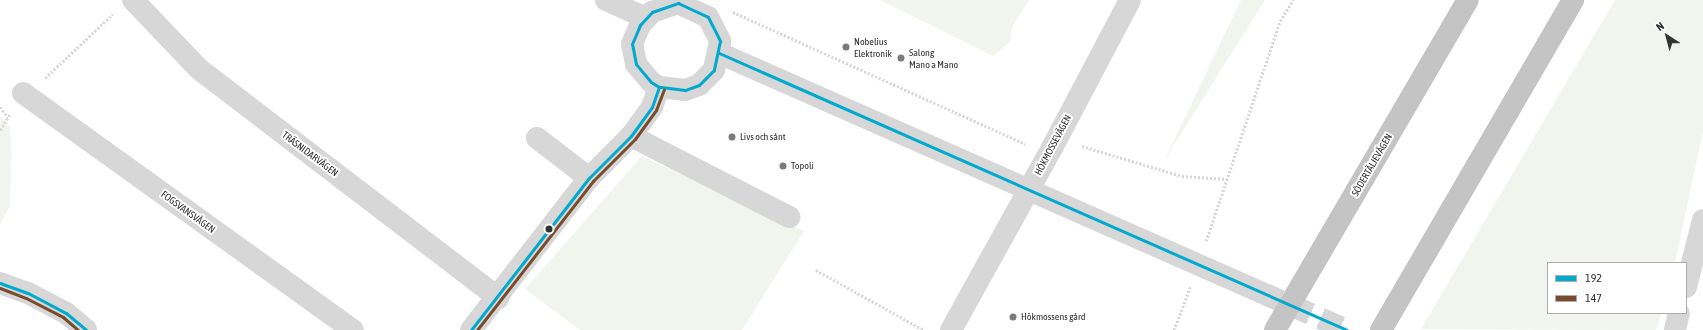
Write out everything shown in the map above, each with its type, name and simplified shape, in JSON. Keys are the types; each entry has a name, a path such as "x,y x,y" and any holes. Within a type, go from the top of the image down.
{"highway":[{"name":"SÖDERTÄLJEVÄGEN","path":"1275,330 1468,0"},
{"path":"1381,330 1573,0"}],"street":[{"path":"606,0 646,18"},
{"name":"HÖKMOSSEVÄGEN","path":"951,330 1052,148 1130,0"},
{"path":"678,3 699,5 713,25 720,41 719,53 714,70 699,85 685,90 659,87 639,69 632,44 640,25 652,12 678,3"},
{"name":"TRÄSNIDARVÄGEN","path":"125,5 199,69 498,298"},
{"path":"719,53 1028,191 1260,292"},
{"path":"471,330 498,298 589,178 631,136 652,107 659,87"},
{"name":"FOGSVANSVÄGEN","path":"23,93 353,330"},
{"path":"631,136 789,217"},
{"path":"537,138 589,178"},
{"path":"1687,284 1703,220"},
{"path":"0,283 28,293 59,310 86,330"},
{"path":"1675,330 1679,314"}],"path":[{"path":"1218,206 1280,21 1293,0"},
{"path":"23,93 45,78 125,5"},
{"path":"732,12 1019,143 1052,148"},
{"path":"0,107 8,117"},
{"path":"1077,152 1082,146 1182,176 1226,179"},
{"path":"816,270 924,330"}],"shaded area":[{"path":"880,0 1029,0 1012,27 1010,42 993,56"},
{"path":"1241,0 1265,0 1164,161"},
{"path":"1615,0 1703,0 1703,131 1675,262 1547,262 1547,314 1661,314 1656,330 1421,329"},
{"path":"0,116 10,126 11,155 10,206 0,225"},
{"path":"642,156 804,231 742,330 580,330 525,289"}],"tunnel":[{"path":"1260,292 1347,330"}],"transit line":[{"name":"192","path":"678,3 708,17 720,41 714,70 699,85 685,90 659,87 651,82 636,64 632,44 640,25 652,12 678,3"},
{"name":"192","path":"719,53 1347,330"},
{"name":"192","path":"471,330 589,178 631,136 652,107 659,87"},
{"name":"147","path":"477,330 593,181 635,139 656,110 664,89"},
{"name":"192","path":"0,283 28,293 66,313 86,330"},
{"name":"147","path":"0,288 26,298 63,317 78,330"}],"place":[{"name":"Nobelius Elektronik","path":"846,47"},
{"name":"Salong Mano a Mano","path":"901,58"},
{"name":"Livs och sånt","path":"732,137"},
{"name":"Topoli","path":"783,166"},
{"name":"Hökmossens gård","path":"1013,317"}]}
